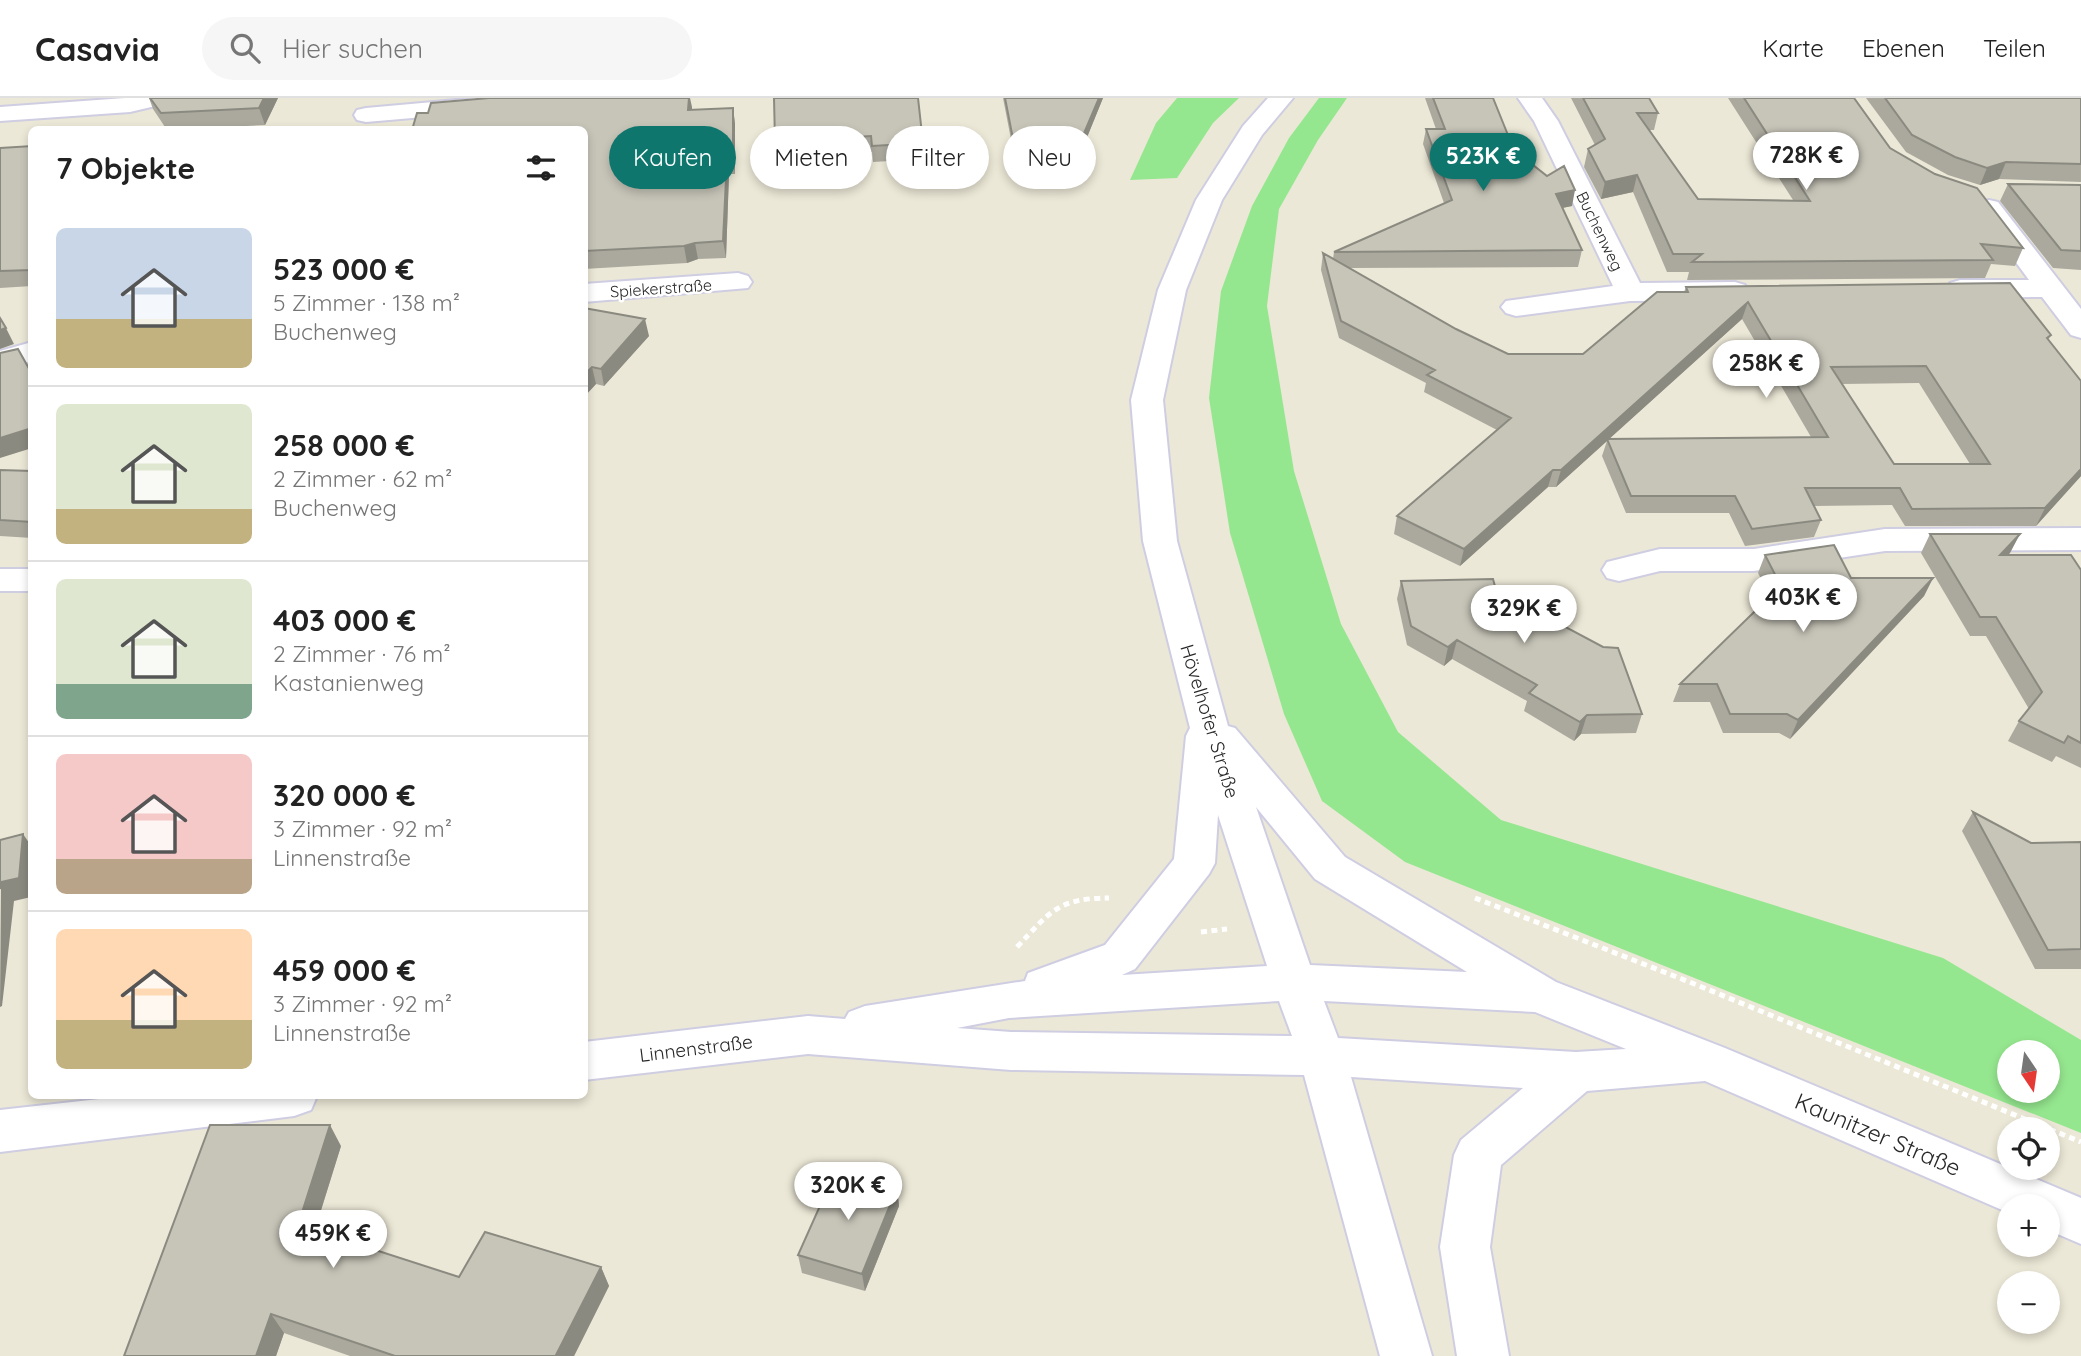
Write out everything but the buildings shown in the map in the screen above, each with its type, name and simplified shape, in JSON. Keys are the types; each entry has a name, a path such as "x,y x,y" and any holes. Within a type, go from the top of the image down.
{"main road":[{"path":"0,114 70,105 130,105 159,98"},
{"name":"Hövelhofer Straße","path":"1281,98 1252,131 1209,200 1172,290 1147,400 1160,541 1207,720 1294,982 1322,1056 1406,1356"},
{"name":"Buchenweg","path":"1530,98 1546,121 1630,292"},
{"path":"367,114 503,103"},
{"path":"2013,191 1999,190 1975,195 2081,329"},
{"name":"Spiekerstraße","path":"588,293 738,282"},
{"path":"1937,289 2049,288"},
{"name":"Buchenweg","path":"1516,307 1630,292 1756,291"},
{"path":"0,361 28,352"},
{"path":"1619,570 1660,560 1754,560 1885,540 2081,539"},
{"path":"0,580 28,580"},
{"path":"1207,720 1330,868 1540,995"},
{"path":"1009,1000 1120,957 1194,863 1207,720"},
{"path":"808,1035 1009,1000 1294,982 1540,995"},
{"name":"Kaunitzer Straße","path":"1540,995 1709,1062 2019,1194"},
{"path":"808,1035 1012,1051 1322,1056 1576,1072 1709,1062"},
{"name":"Linnenstraße","path":"588,1061 808,1035"},
{"path":"1483,1356 1465,1247 1478,1155 1576,1072"},
{"path":"0,1131 270,1099"},
{"name":"Kaunitzer Straße","path":"2060,1212 2081,1221"}],"green space":[{"path":"1177,98 1239,98 1213,123 1177,178 1130,180 1156,123"},
{"path":"1319,98 1347,98 1318,140 1279,209 1267,306 1294,471 1341,624 1398,732 1501,820 1943,958 2081,1040 2081,1133 2060,1125 2060,1117 2041,1117 2006,1103 2060,1103 2060,1040 1997,1040 1997,1099 1405,862 1322,801 1284,714 1230,533 1209,398 1221,291 1252,206 1289,138"}]}
